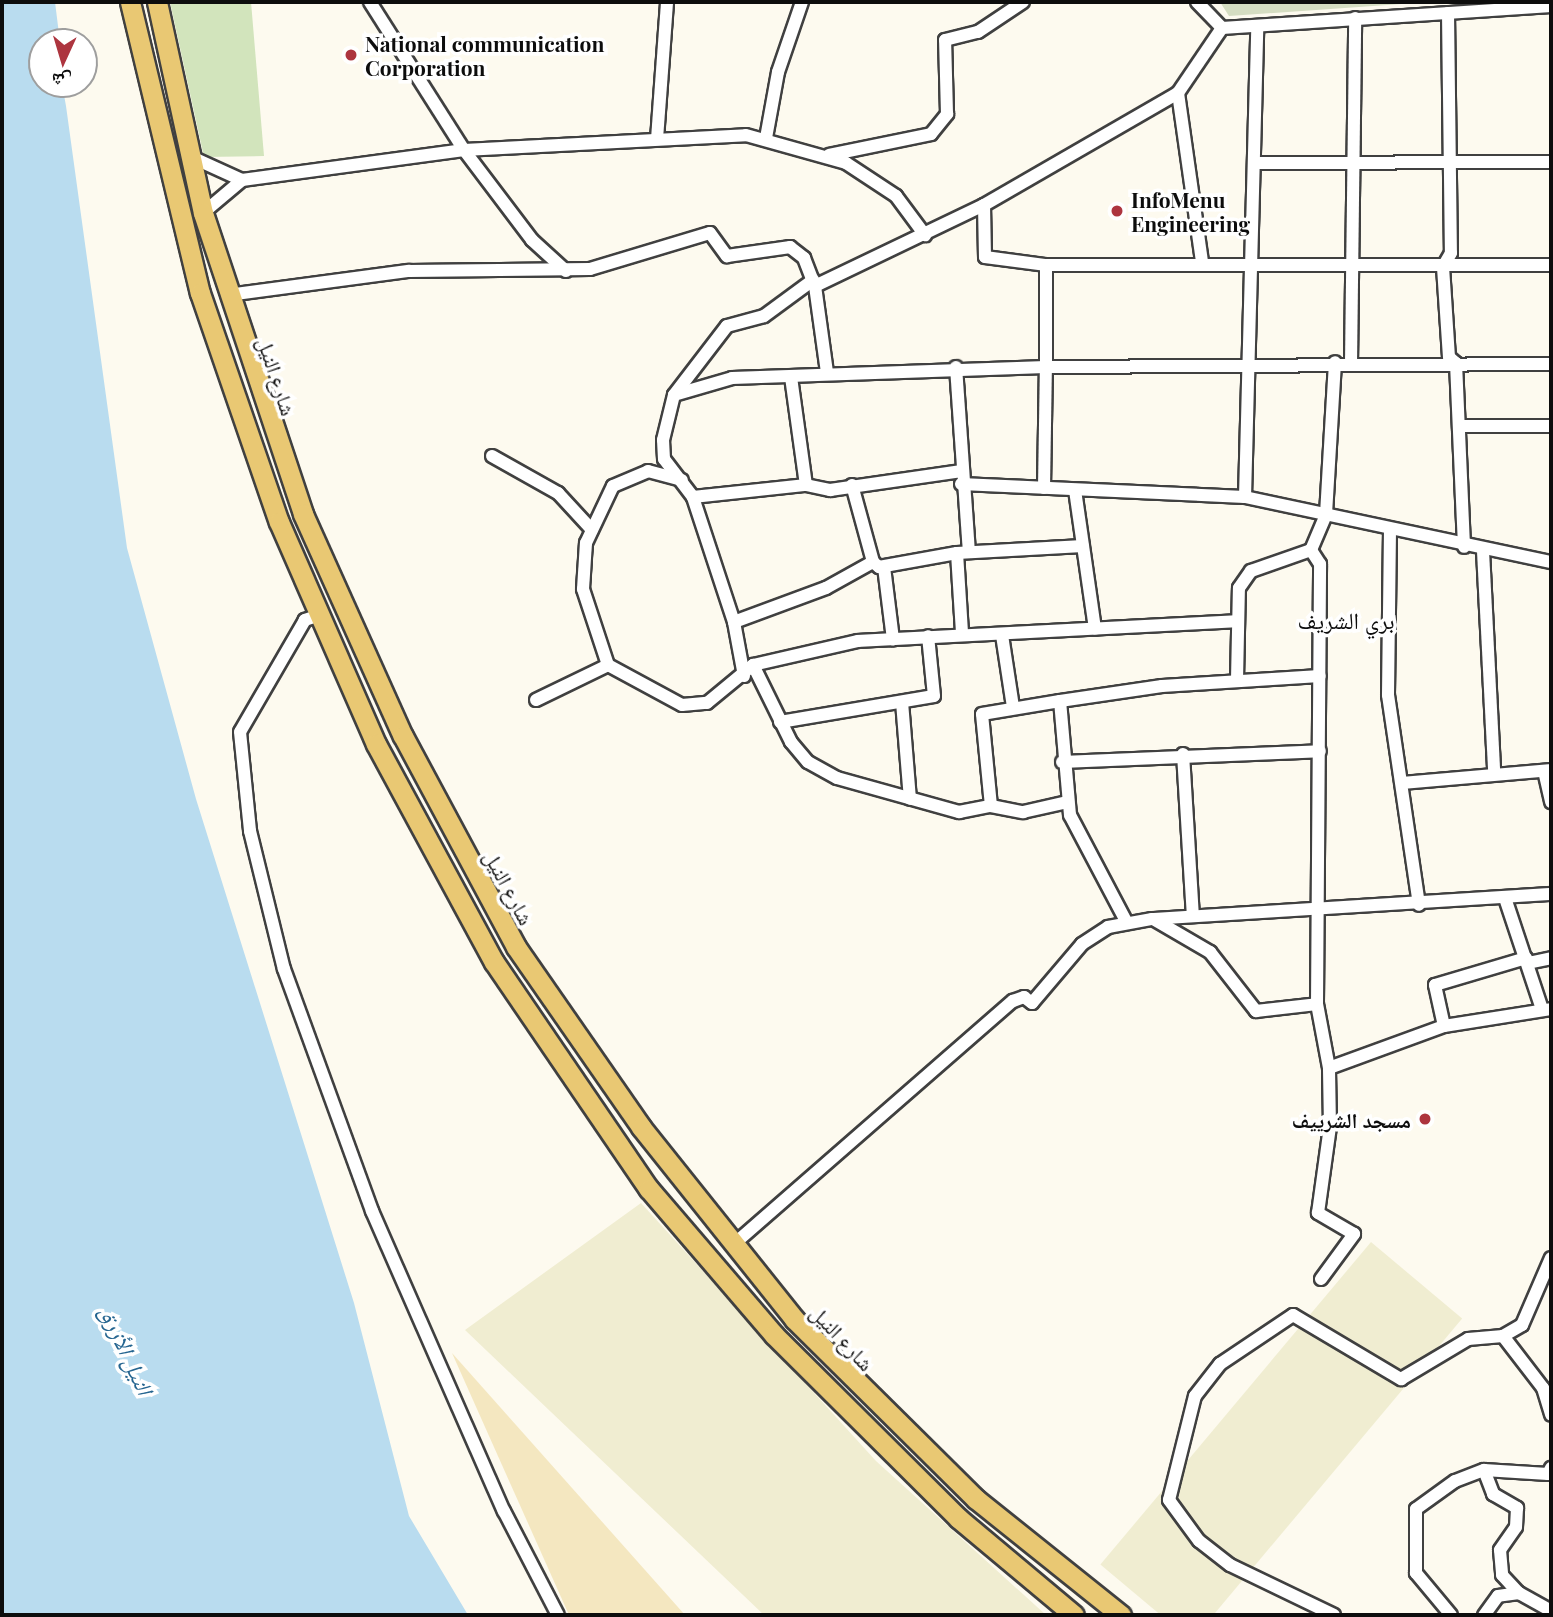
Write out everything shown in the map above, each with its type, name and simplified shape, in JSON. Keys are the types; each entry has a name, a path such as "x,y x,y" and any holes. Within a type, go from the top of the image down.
{"main road":[{"path":"130,2 200,293 317,616 376,744 494,962 640,1177 848,1413 958,1518 1074,1615"},
{"name":"شارع النيل","path":"157,2 203,213 228,295 303,514 403,736 516,947 663,1157 734,1244 872,1401 976,1499 1121,1615"},
{"path":"357,703 369,705 383,694"},
{"path":"376,744 385,735 403,736"},
{"path":"618,1143 635,1139 641,1127"},
{"path":"640,1177 663,1157"}],"street":[{"path":"370,2 464,150 532,240 566,271"},
{"path":"657,139 667,2"},
{"path":"766,138 778,72 802,2"},
{"path":"829,155 931,134 947,114 946,40 978,32 1020,2"},
{"path":"1197,2 1222,28 1257,28 1355,18 1551,6"},
{"path":"1448,13 1452,162 1451,253 1443,267 1449,357 1456,363 1461,426 1464,547"},
{"path":"1351,363 1356,263 1351,164 1355,18"},
{"path":"744,677 734,622 693,497 662,451 674,395 727,326 764,316 814,283 925,235 984,205 1178,93 1222,28"},
{"path":"1245,498 1257,28"},
{"path":"1178,93 1202,262"},
{"path":"189,156 242,180 464,150 657,139 766,138 829,155 883,185 925,235"},
{"path":"1254,163 1551,162"},
{"path":"203,213 242,180"},
{"path":"984,205 985,257 1046,265 1249,261 1443,267 1551,265"},
{"path":"228,295 410,271 566,271 613,265 710,233 727,256 790,247 804,258 814,283 827,372"},
{"path":"1044,488 1046,265"},
{"path":"674,395 732,378 956,367 1335,362 1551,364"},
{"path":"1237,680 1234,621 1239,588 1251,571 1311,550 1326,514 1335,362"},
{"path":"956,367 963,553 962,632"},
{"path":"791,377 806,485"},
{"path":"1461,426 1551,426"},
{"path":"492,456 558,493 592,530"},
{"path":"683,480 648,471 613,486 592,530 583,589 608,665 682,705 707,703 744,677 753,665 893,639 962,632 1002,635 1234,621"},
{"path":"693,497 806,485 852,485 961,471"},
{"path":"961,484 1245,498 1483,551 1551,562"},
{"path":"852,485 878,565 893,639"},
{"path":"1074,490 1095,629"},
{"path":"1390,530 1388,695 1419,905"},
{"path":"734,622 826,588 878,565 963,553 1083,546"},
{"path":"1311,550 1320,564 1317,1004 1329,1068 1330,1127 1318,1213 1354,1234 1321,1279"},
{"path":"1483,551 1494,771"},
{"path":"317,616 305,620 240,732 250,831 284,968 372,1212 504,1511 558,1615"},
{"path":"1002,635 1013,708"},
{"path":"779,722 934,696 928,636"},
{"path":"536,700 608,665"},
{"path":"753,665 779,722 808,762 824,772 910,799 968,813 991,806 1023,812 1068,802"},
{"path":"991,806 981,717 1013,708 1060,701 1237,680 1320,676"},
{"path":"1060,701 1062,762 1068,802 1084,851 1127,923"},
{"path":"902,702 910,799"},
{"path":"1062,762 1183,754 1320,751"},
{"path":"1183,754 1194,916"},
{"path":"1402,783 1494,771 1548,770 1551,802"},
{"path":"734,1244 1013,1001 1024,997 1032,1003 1091,936 1127,923 1152,919 1506,901 1551,894"},
{"path":"1329,1068 1444,1026 1546,1009 1506,901"},
{"path":"1152,919 1210,952 1256,1010 1317,1004"},
{"path":"1444,1026 1435,985 1527,961 1551,958"},
{"path":"1334,1615 1230,1565 1199,1541 1168,1500 1195,1396 1220,1364 1293,1315 1401,1380 1468,1339 1503,1336 1522,1325 1551,1258"},
{"path":"1503,1336 1543,1388 1551,1415"},
{"path":"1451,1615 1416,1573 1416,1509 1455,1481 1484,1470 1548,1474 1551,1468"},
{"path":"1484,1470 1493,1494 1517,1508 1516,1527 1500,1550 1502,1575 1519,1593 1551,1611"},
{"path":"1484,1615 1498,1596 1519,1593"}],"shaded area":[{"path":"641,1203 876,1461 1046,1615 764,1615 465,1330"},
{"path":"1371,1242 1462,1318 1213,1615 1161,1615 1100,1565"}],"green space":[{"path":"170,2 251,2 264,156 204,157"},
{"path":"1220,2 1430,2 1229,16"}],"sand":[{"path":"452,1353 685,1615 569,1615"}],"water":[{"name":"النيل الأزرق","path":"2,2 55,2 58,28 28,28 28,98 65,98 127,548 196,799 354,1303 409,1516 468,1615 2,1615"}],"place":[{"name":"National communication Corporation","path":"351,55"},
{"name":"InfoMenu Engineering","path":"1117,211"},
{"name":"مسجد الشرييف","path":"1425,1119"}],"district":[{"name":"بري الشريف","path":"1346,620"}]}
